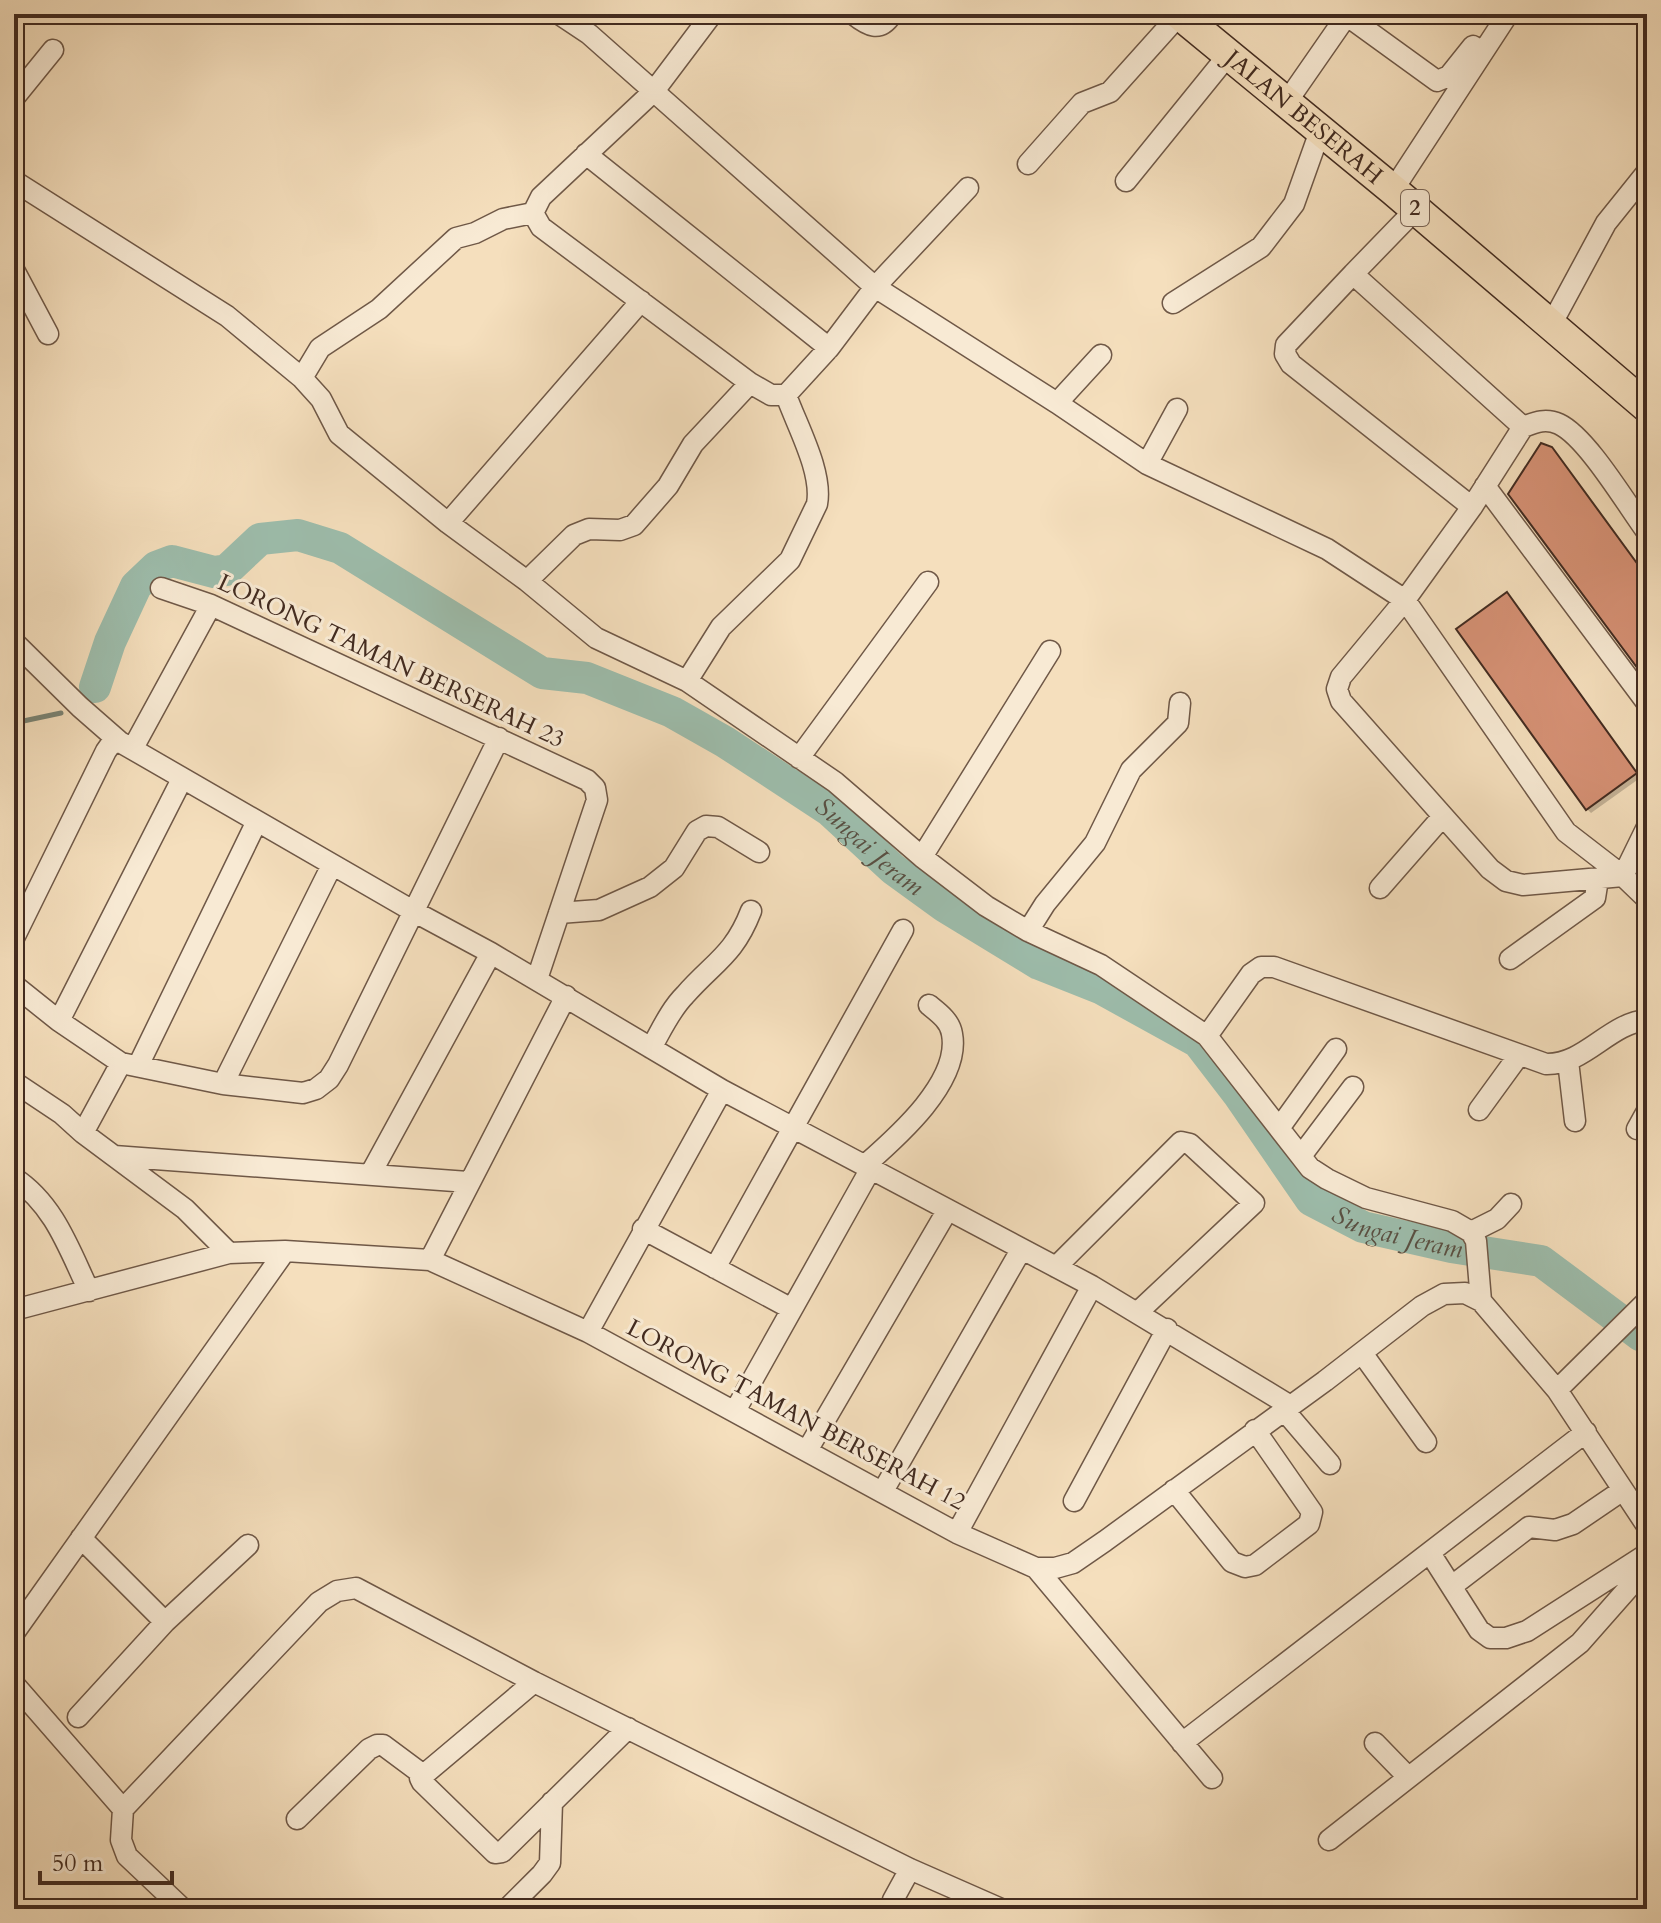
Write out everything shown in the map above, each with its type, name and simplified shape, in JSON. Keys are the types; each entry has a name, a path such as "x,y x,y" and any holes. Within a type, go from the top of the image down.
{"highway":[{"name":"JALAN BESERAH","path":"1180,14 1404,199 1647,407"}],"street":[{"path":"559,14 589,34 875,287 1147,464 1327,549 1405,600 1566,832 1623,876 1647,899"},
{"path":"533,213 541,197 654,91 712,14"},
{"path":"853,14 866,25 877,27 886,23 892,14"},
{"path":"1028,164 1082,103 1110,92 1180,14"},
{"path":"1472,507 1291,364 1285,354 1286,345 1353,274 1404,199 1483,52 1508,14"},
{"path":"1286,103 1345,18 1350,18 1437,81 1449,76 1473,46 1483,52"},
{"path":"14,98 53,50"},
{"path":"1126,181 1229,54"},
{"path":"1173,303 1261,247 1294,204 1320,131"},
{"path":"586,154 829,348"},
{"path":"1551,325 1606,223 1647,172"},
{"path":"14,181 227,316 302,378 321,399 339,434 596,638 687,681 835,782 922,857 986,906 1028,931 1101,965 1207,1036 1310,1168 1366,1198 1452,1221 1475,1245 1481,1301"},
{"path":"533,213 541,227 750,383 771,395 786,395 829,348 875,287 968,188"},
{"path":"302,378 320,348 379,309 456,238 475,233 503,219 533,213"},
{"path":"14,270 48,334"},
{"path":"1353,274 1523,427"},
{"path":"448,523 641,301"},
{"path":"1057,403 1101,355"},
{"path":"527,581 574,535 589,529 620,530 634,525 668,486 693,444 750,383"},
{"path":"687,681 721,627 790,560 817,504 816,475 786,395"},
{"path":"1147,464 1177,409"},
{"path":"1623,876 1523,885 1506,881 1490,869 1341,701 1337,689 1341,677 1405,600 1472,507 1523,427 1541,420 1557,423 1576,434 1647,532"},
{"path":"1485,486 1647,703"},
{"path":"799,758 928,582"},
{"name":"LORONG TAMAN BERSERAH 23","path":"161,588 211,605 587,780 595,788 597,800 559,913"},
{"path":"127,745 211,605"},
{"path":"14,642 74,702 127,745 182,779 537,979 722,1090 1167,1329 1286,1407 1330,1464"},
{"path":"922,857 1050,651"},
{"path":"1028,931 1045,904 1095,843 1128,774 1178,723 1180,703"},
{"path":"14,985 59,1021 129,1065 223,1084 303,1093 316,1089 329,1079 499,738"},
{"path":"14,938 106,751 111,744 127,745"},
{"path":"59,1021 182,779"},
{"path":"1380,888 1443,816"},
{"path":"83,1133 129,1065 257,821"},
{"path":"537,979 559,913 599,910 650,887 674,868 697,831 706,826 718,827 759,852"},
{"path":"1623,876 1647,827"},
{"path":"223,1084 332,865"},
{"path":"1510,959 1595,898 1598,879"},
{"path":"651,1048 682,997 726,956 742,936 751,911"},
{"path":"715,1268 903,930"},
{"path":"371,1173 491,953"},
{"path":"1207,1036 1251,974 1261,967 1274,967 1546,1064 1568,1061 1621,1027 1647,1020"},
{"path":"430,1260 566,996"},
{"path":"735,1411 867,1168 899,1136 941,1081 950,1060 952,1034 949,1025 929,1005"},
{"path":"1280,1127 1336,1049"},
{"path":"1479,1110 1519,1055"},
{"path":"1568,1061 1575,1121"},
{"path":"14,1082 62,1114 185,1209 229,1253"},
{"path":"1301,1156 1353,1087"},
{"path":"588,1332 722,1090"},
{"path":"1056,1267 1181,1142 1190,1144 1254,1203 1138,1312"},
{"path":"114,1156 468,1182"},
{"path":"14,1178 29,1188 53,1216 89,1291"},
{"path":"1475,1245 1511,1204"},
{"path":"808,1449 947,1211"},
{"path":"643,1229 790,1308"},
{"path":"883,1491 1021,1250"},
{"path":"14,1633 285,1251"},
{"name":"LORONG TAMAN BERSERAH 12","path":"14,1310 229,1253 285,1251 430,1260 588,1332 808,1449 957,1533 1036,1568"},
{"path":"957,1533 1092,1286"},
{"path":"1036,1568 1055,1568 1073,1563 1422,1306 1444,1294 1465,1293 1481,1301 1557,1390 1647,1526"},
{"path":"1557,1390 1645,1303"},
{"path":"1074,1501 1167,1329"},
{"path":"1362,1353 1426,1442"},
{"path":"1174,1490 1232,1562 1245,1567 1255,1565 1309,1524 1312,1512 1255,1430"},
{"path":"1182,1743 1586,1432"},
{"path":"1452,1586 1529,1527 1555,1530 1573,1524 1623,1490"},
{"path":"81,1538 165,1622"},
{"path":"78,1717 165,1622 248,1545"},
{"path":"1430,1553 1479,1630 1490,1638 1506,1638 1527,1631 1647,1554"},
{"path":"1329,1840 1580,1643 1647,1567"},
{"path":"1036,1568 1212,1778"},
{"path":"183,1909 127,1856 121,1840 123,1809 319,1602 337,1591 356,1588 534,1682 910,1869 1001,1909"},
{"path":"422,1774 534,1682"},
{"path":"14,1684 123,1809"},
{"path":"422,1774 422,1782 498,1854 628,1728"},
{"path":"1375,1743 1408,1777"},
{"path":"297,1819 369,1749 377,1745 383,1745 422,1774"},
{"path":"507,1909 550,1863 552,1802"},
{"path":"891,1909 910,1869"}],"building":[{"path":"1541,443 1552,447 1647,577 1647,681 1508,494"},
{"path":"1507,592 1637,773 1586,810 1456,629"}],"waterway":[{"name":"Sungai Jeram","path":"95,687 110,642 136,586 156,567 172,561 214,572 227,570 260,539 298,535 340,548 542,673 587,678 672,712 725,742 829,810 893,869 944,906 1039,964 1102,989 1198,1042 1311,1200 1363,1227 1451,1247 1541,1261 1647,1338"},
{"name":"Sungai Jeram","path":"14,723 61,713"}]}
